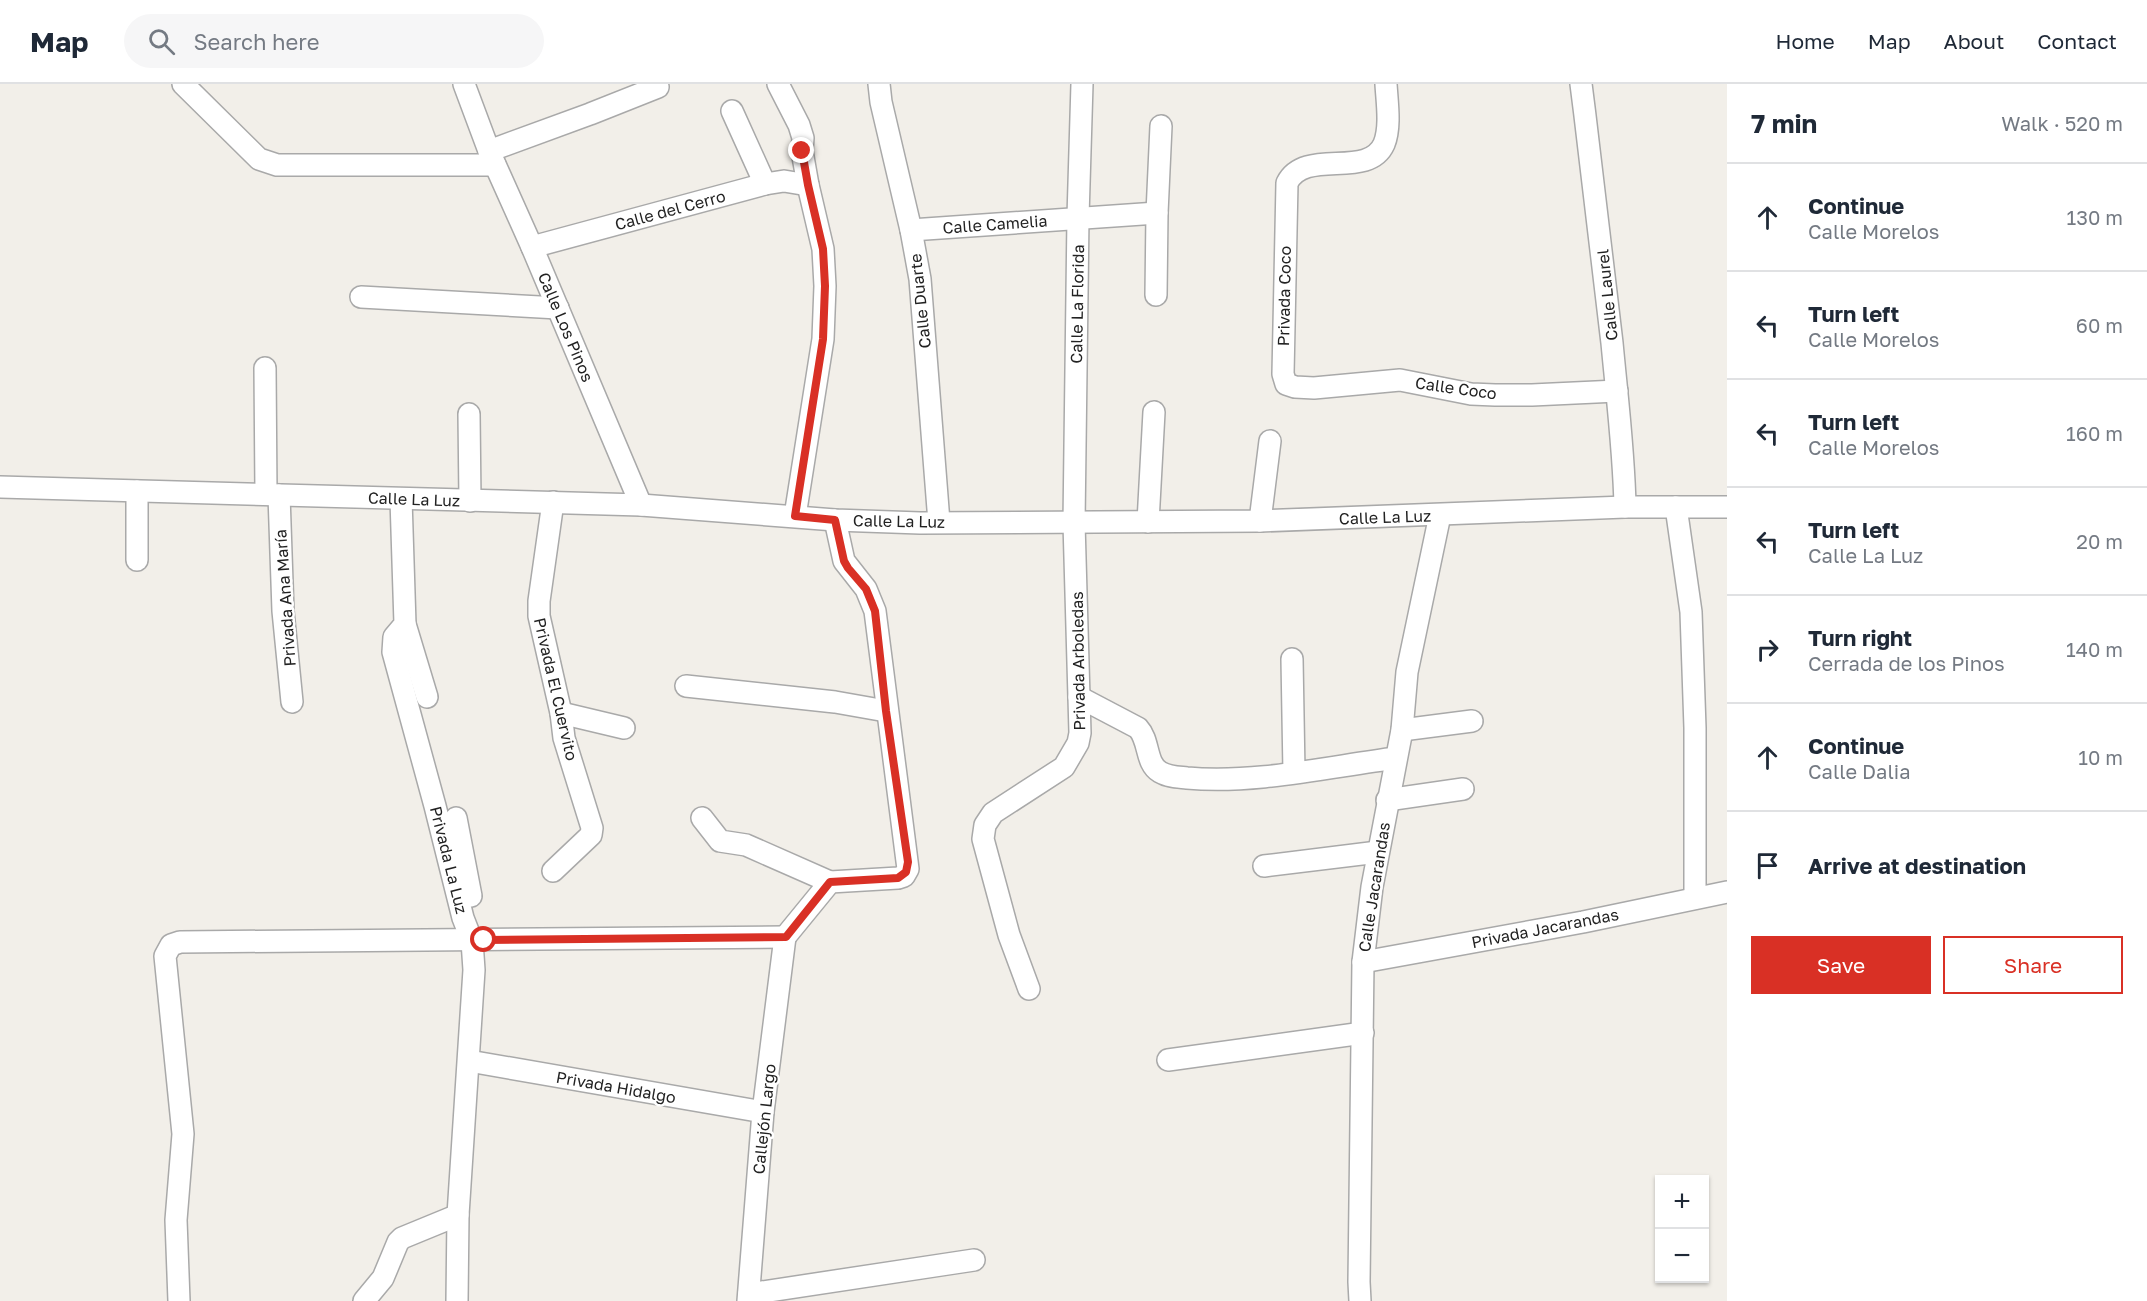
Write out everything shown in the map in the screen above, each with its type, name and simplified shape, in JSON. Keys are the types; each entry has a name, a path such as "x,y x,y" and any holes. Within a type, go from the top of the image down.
{"street":[{"path":"183,84 259,159 277,165 492,158 590,114 658,87"},
{"name":"Calle Los Pinos","path":"464,84 492,158 641,505"},
{"path":"778,84 799,125 803,138 802,151 808,185 823,249 825,286 823,339 795,516"},
{"name":"Calle Duarte","path":"879,84 881,102 921,279 929,523"},
{"name":"Calle La Florida","path":"1074,523 1082,84"},
{"name":"Privada Coco","path":"1295,387 1286,384 1283,374 1287,183 1296,171 1303,168 1358,161 1377,154 1386,136 1386,84"},
{"name":"Calle Laurel","path":"1581,84 1617,390 1625,478 1625,507"},
{"path":"732,111 765,184"},
{"path":"1156,295 1161,126"},
{"name":"Calle del Cerro","path":"532,247 765,184 784,181 808,185"},
{"name":"Calle Camelia","path":"911,230 1157,213"},
{"path":"361,297 558,308"},
{"name":"Privada Ana María","path":"265,368 273,495 292,702"},
{"name":"Calle Coco","path":"1295,387 1330,387 1400,380 1471,394 1532,395 1617,390"},
{"path":"1148,522 1154,412"},
{"path":"469,414 470,501"},
{"path":"1260,521 1270,441"},
{"name":"Calle La Luz","path":"0,488 641,505 835,520 929,523 1260,521 1625,507 1727,507"},
{"path":"137,491 137,560"},
{"name":"Privada La Luz","path":"401,499 405,624 394,637 393,652 463,918 478,940 474,970 458,1215 457,1301"},
{"name":"Privada El Cuervito","path":"553,502 539,601 539,616 561,713 564,738 592,828 591,835 553,871"},
{"path":"1676,507 1686,569 1692,632 1695,728 1695,898"},
{"name":"Calle Jacarandas","path":"1360,1301 1362,962 1378,852 1402,730 1407,672 1440,515"},
{"path":"702,818 720,841 746,845 830,882 898,878 904,876 908,869 875,611 866,589 844,561 835,520"},
{"name":"Privada Arboledas","path":"1029,989 1009,935 983,839 985,825 993,813 1064,767 1078,743 1080,733 1074,523"},
{"path":"405,624 427,697"},
{"path":"1292,659 1294,772"},
{"path":"686,686 835,702 886,711"},
{"path":"1079,697 1138,728 1143,734 1153,766 1159,772 1169,776 1229,780 1396,758"},
{"path":"561,713 624,728"},
{"path":"1402,730 1472,721"},
{"path":"1388,800 1463,789"},
{"path":"456,818 478,940"},
{"path":"1264,866 1378,852"},
{"path":"179,1301 176,1220 183,1134 165,956 171,945 180,942 786,937 830,882"},
{"name":"Privada Jacarandas","path":"1362,962 1583,922 1727,892"},
{"name":"Callejón Largo","path":"748,1297 763,1112 786,937"},
{"path":"1168,1060 1363,1033"},
{"name":"Privada Hidalgo","path":"469,1061 763,1112"},
{"path":"364,1301 383,1278 398,1242 402,1238 407,1234 458,1215"},
{"path":"748,1297 974,1260"}],"route":[{"path":"484,940 786,937 830,882 898,878 904,876 908,869 875,611 866,589 844,561 835,520 795,516 823,339 825,286 823,249 802,151"}]}
